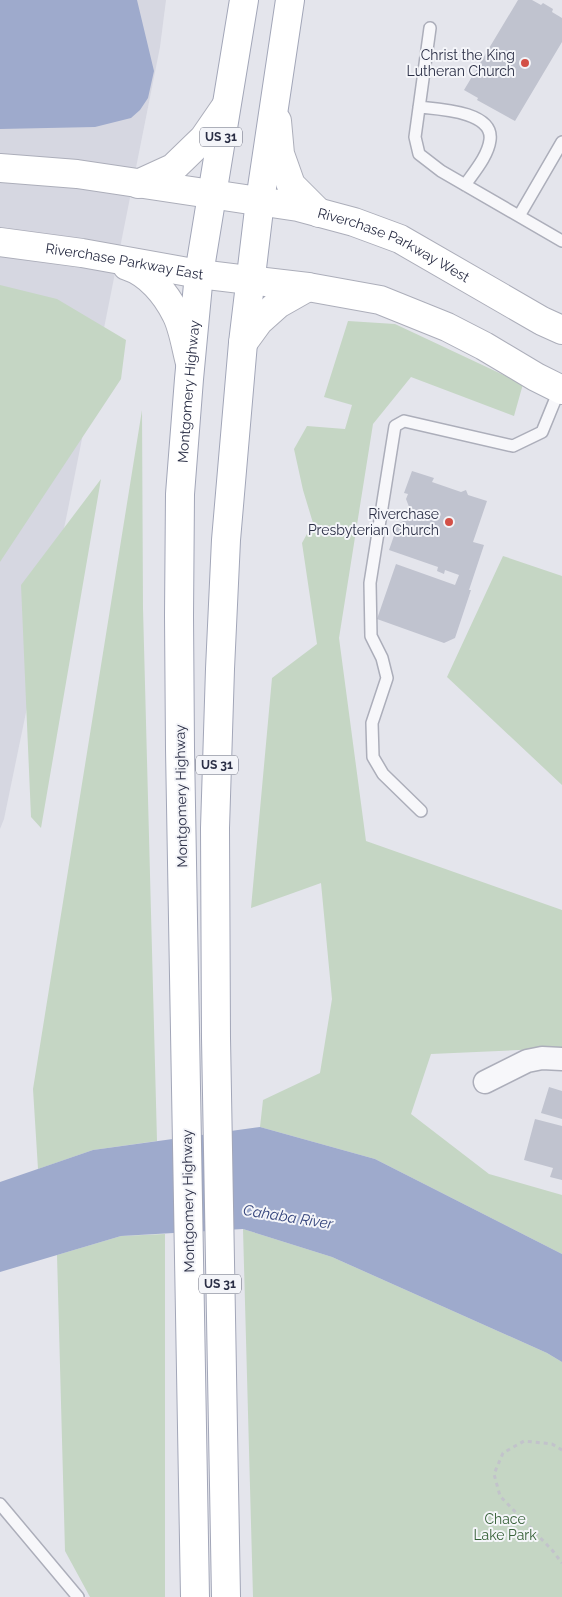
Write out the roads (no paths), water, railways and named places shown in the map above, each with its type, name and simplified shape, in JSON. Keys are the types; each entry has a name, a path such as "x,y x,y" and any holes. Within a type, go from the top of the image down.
{"main road":[{"name":"Montgomery Highway","path":"195,1597 178,616 180,494 199,274 244,0"},
{"name":"US 31","path":"226,1597 216,1038 215,828 220,659 226,540 243,343 260,201 290,0"},
{"path":"275,96 280,154 291,185 319,213"},
{"path":"138,184 173,168 204,138 226,106"},
{"path":"0,168 77,174 212,194"},
{"name":"Riverchase Parkway West","path":"212,194 298,207 354,222 400,239 542,321 562,330"},
{"name":"Riverchase Parkway East","path":"0,242 82,252 199,274 250,280"},
{"path":"82,252 133,268 157,284 177,314 190,363"},
{"path":"250,280 308,287 380,300 419,314 477,342 536,378 561,388"},
{"path":"243,343 259,321 278,304 308,287"}],"street":[{"path":"485,1082 527,1061 542,1058 562,1059"}],"lane":[{"path":"430,28 415,137 419,154 465,185 562,241"},
{"path":"419,107 456,110 476,118 487,129 491,139 486,152 465,185"},
{"path":"518,216 562,142"},
{"path":"421,811 383,774 373,757 372,723 386,678 382,658 371,636 370,583 395,426 404,421 513,446 542,432 561,388"},
{"path":"0,1504 78,1597"}],"water":[{"path":"0,0 137,0 154,71 148,98 140,110 131,118 95,127 0,129"},
{"name":"Cahaba River","path":"260,1127 375,1159 562,1254 562,1362 547,1353 332,1257 243,1229 121,1236 0,1272 0,1182 93,1150"}],"place":[{"name":"Christ the King Lutheran Church","path":"525,63"},
{"name":"Riverchase Presbyterian Church","path":"449,522"}],"park label":[{"name":"Chace Lake Park","path":"505,1528"}]}
